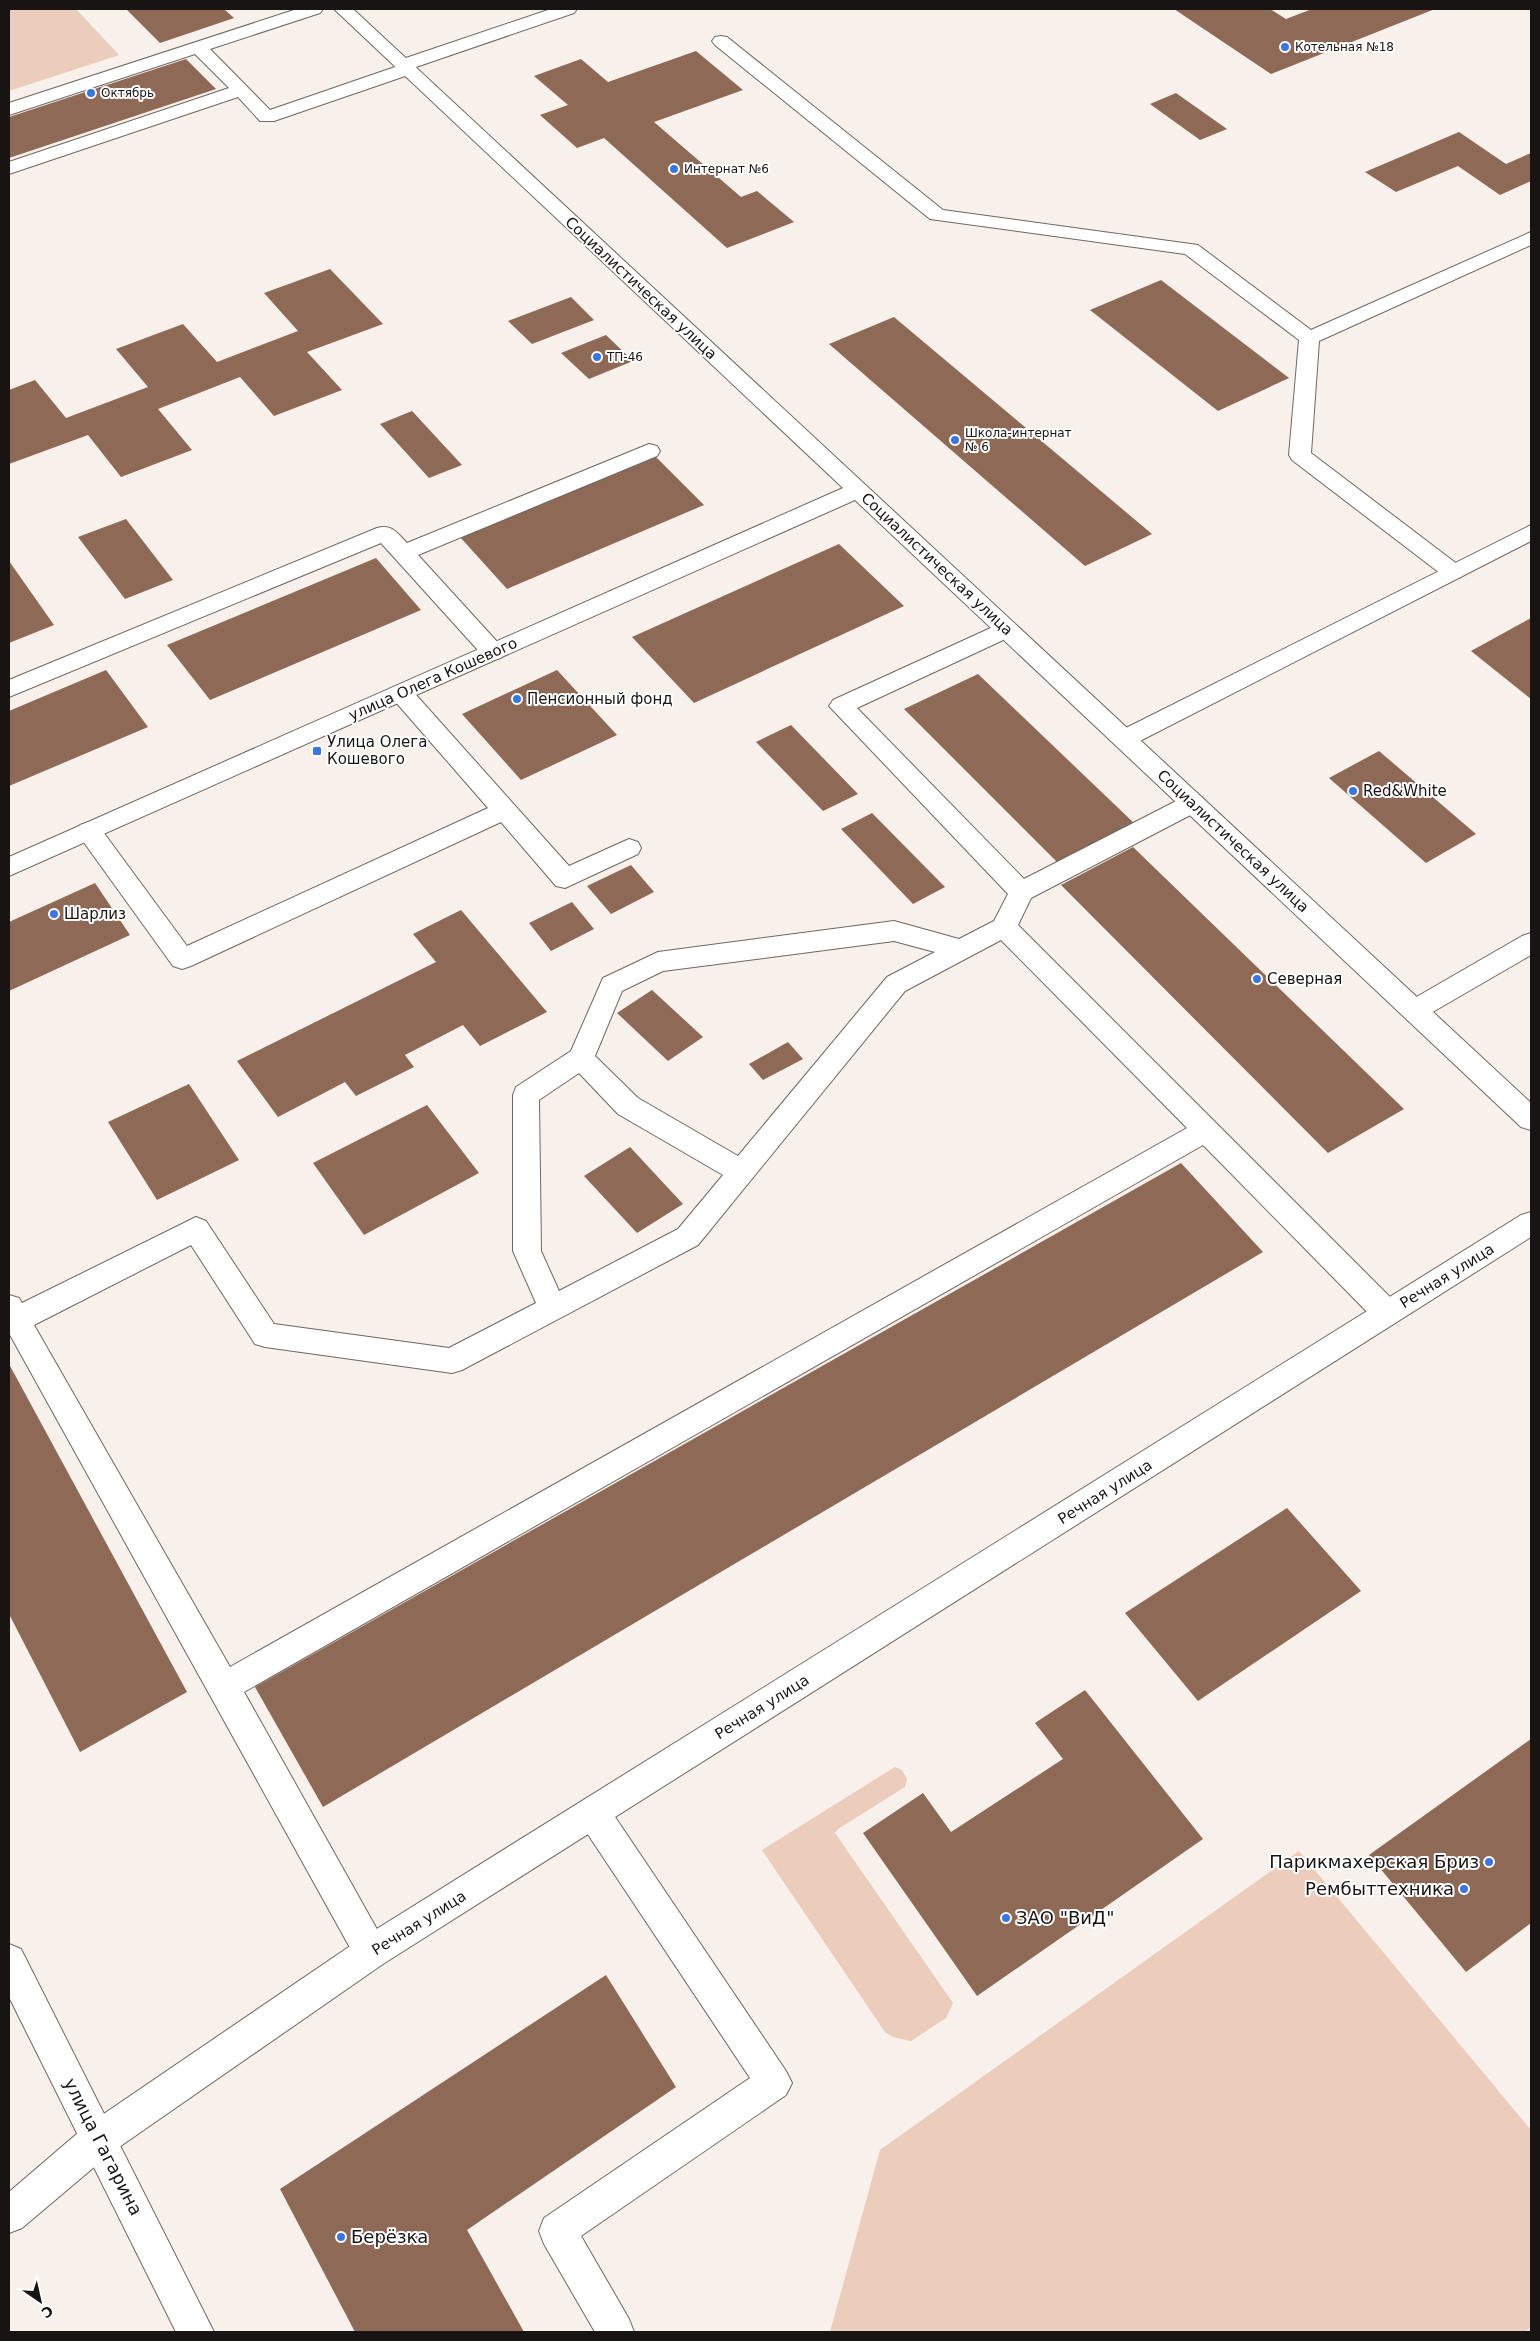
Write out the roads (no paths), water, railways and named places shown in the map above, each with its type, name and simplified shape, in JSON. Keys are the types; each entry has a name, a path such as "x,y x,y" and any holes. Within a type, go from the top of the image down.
{"street":[{"path":"9,108 314,9"},
{"name":"Социалистическая улица","path":"343,9 1531,1120"},
{"path":"198,47 267,117 568,9"},
{"path":"721,40 937,215 1191,249 1309,338"},
{"path":"9,168 240,90"},
{"path":"1309,338 1531,238"},
{"path":"1309,338 1300,455 1452,572"},
{"path":"403,553 649,451"},
{"name":"улица Олега Кошевого","path":"9,867 858,490"},
{"path":"1124,739 1531,532"},
{"path":"9,689 385,534 493,652"},
{"path":"1006,629 841,706 1021,892"},
{"path":"401,693 565,879 629,848"},
{"path":"371,1952 224,1687 12,1314 196,1229 265,1335 452,1361 688,1237 896,984 1004,926 1021,892 1193,803"},
{"path":"89,832 182,959 505,810"},
{"path":"1004,926 1387,1313"},
{"path":"552,1308 527,1251 526,1096 581,1058 612,985 658,962 894,932 962,950"},
{"path":"1415,1010 1531,944"},
{"path":"581,1058 628,1106 742,1172"},
{"path":"224,1687 1208,1130"},
{"name":"Речная улица","path":"9,2215 99,2139 371,1952 1531,1223"},
{"path":"593,1813 774,2082 557,2231 616,2332"},
{"name":"улица Гагарина","path":"9,1961 196,2332"}],"place":[{"name":"Котельная №18","path":"1285,47"},
{"name":"Октябрь","path":"91,93"},
{"name":"Интернат №6","path":"674,169"},
{"name":"ТП-46","path":"597,357"},
{"name":"Школа-интернат № 6","path":"955,440"},
{"name":"Пенсионный фонд","path":"517,699"},
{"name":"Улица Олега Кошевого","path":"317,751"},
{"name":"Red&White","path":"1353,791"},
{"name":"Шарлиз","path":"54,914"},
{"name":"Северная","path":"1257,979"},
{"name":"Парикмахерская Бриз","path":"1489,1862"},
{"name":"Рембыттехника","path":"1464,1889"},
{"name":"ЗАО \"ВиД\"","path":"1006,1918"},
{"name":"Берёзка","path":"341,2237"}]}
